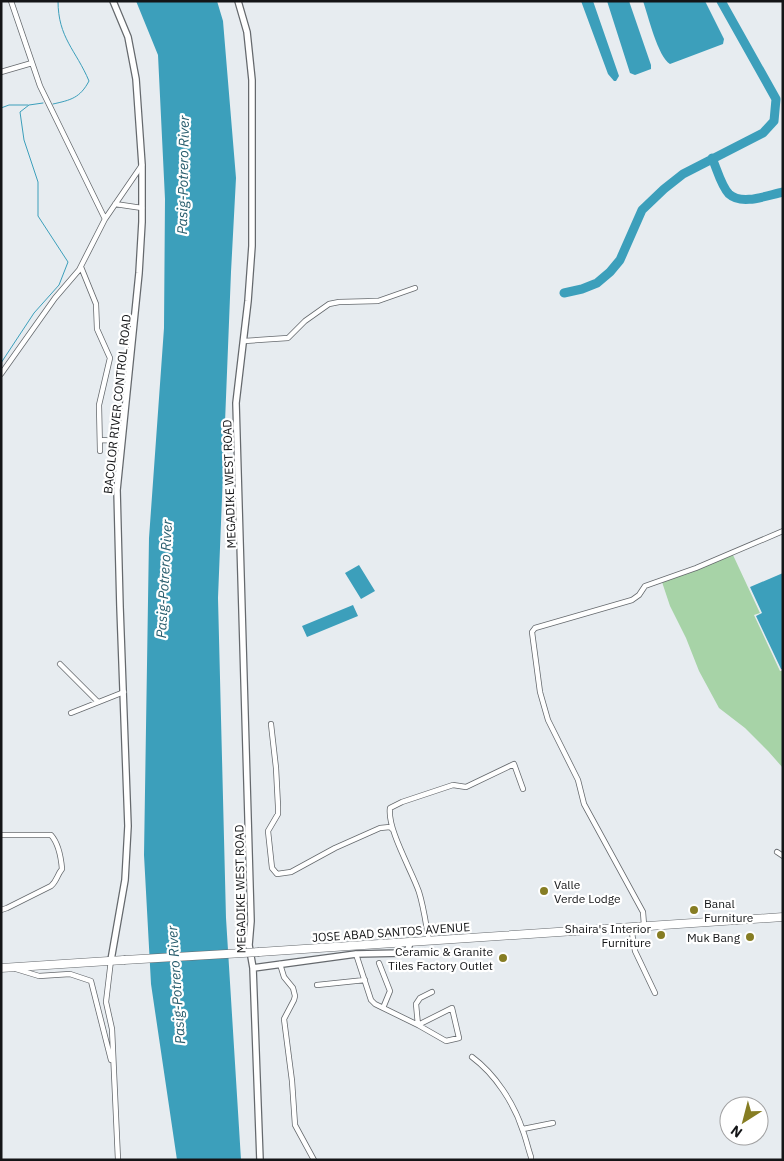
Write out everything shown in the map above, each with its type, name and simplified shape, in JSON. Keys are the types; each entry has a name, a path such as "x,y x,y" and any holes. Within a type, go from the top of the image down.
{"highway":[{"name":"JOSE ABAD SANTOS AVENUE","path":"1,968 783,917"}],"street":[{"path":"12,1 40,86 105,219"},
{"name":"BACOLOR RIVER CONTROL ROAD","path":"111,960 128,856 117,514 118,470 142,247 142,165 133,59 128,37 113,1"},
{"name":"MEGADIKE WEST ROAD","path":"238,1 247,32 252,80 252,246 244,341 236,403 251,911 249,945 253,968 260,1160"},
{"path":"1,72 32,63"},
{"path":"1,374 55,298 77,273 105,219 142,165"},
{"path":"115,204 142,208"},
{"path":"81,264 81,270 96,304 97,329 110,358 99,405 100,451"},
{"path":"244,341 288,338 305,321 329,304 378,301 415,288"},
{"path":"100,440 122,441"},
{"path":"644,925 643,912 584,804 578,780 548,720 540,692 532,632 535,628 632,600 639,596 645,586 696,568 783,531"},
{"path":"60,664 98,702"},
{"path":"70,712 124,692"},
{"path":"271,724 276,768 278,814 268,831 272,868 276,874 291,872 335,848 380,828 390,827 394,830"},
{"path":"428,941 419,892 394,830 389,815 390,808 402,802 453,785 466,787 514,764 523,789"},
{"path":"1,834 51,835 55,839 59,850 62,869 58,874 56,882 51,886 1,910"},
{"path":"778,852 783,856"},
{"path":"631,926 634,951 655,993"},
{"name":"MEGADIKE WEST ROAD","path":"253,968 356,954 403,953 408,950 410,942"},
{"path":"356,954 371,1000 375,1004 446,1041 459,1038 452,1008 418,1025"},
{"path":"111,960 106,1002 112,1030 118,1160"},
{"path":"379,963 390,991 383,1008"},
{"path":"280,964 284,977 293,988 295,996 284,1020 292,1081 295,1125 314,1160"},
{"path":"11,968 39,976 70,974 91,981 114,1069"},
{"path":"317,985 365,980"},
{"path":"418,1025 416,1004 420,998 432,992"},
{"path":"472,1057 486,1068 504,1092 522,1129 531,1160"},
{"path":"522,1129 553,1122"}],"green space":[{"path":"733,555 760,613 754,615 780,671 783,671 783,768 745,728 719,708 699,671 686,638 670,606 661,579 697,569"}],"water":[{"name":"Pasig-Potrero River","path":"136,1 217,1 223,21 236,178 218,598 226,918 241,1160 177,1160 151,984 144,855 149,538 164,328 165,199 158,55"},
{"path":"581,1 593,1 619,76 616,81 608,74"},
{"path":"607,1 629,1 651,69 635,75 630,73"},
{"path":"643,1 705,1 724,39 723,44 670,64 661,53"},
{"path":"359,565 375,591 361,599 345,573"},
{"path":"783,573 783,669 781,669 756,616 762,613 750,587"},
{"path":"353,605 358,616 307,637 302,626"}],"waterway":[{"path":"53,104 78,95 89,81 64,34 58,1"},
{"path":"564,293 597,283 610,272 620,260 642,210 664,189 683,174 763,133 774,121 776,99 721,1"},
{"path":"1,363 34,313 59,285 68,262 38,216 38,182 24,140 20,112 29,105 43,103"},
{"path":"1,108 9,105 28,105"},
{"path":"712,158 724,187 734,197 755,199 783,192"}],"place":[{"name":"Valle Verde Lodge","path":"544,891"},
{"name":"Banal Furniture","path":"694,910"},
{"name":"Shaira's Interior Furniture","path":"661,935"},
{"name":"Muk Bang","path":"750,937"},
{"name":"Ceramic & Granite Tiles Factory Outlet","path":"503,958"}]}
